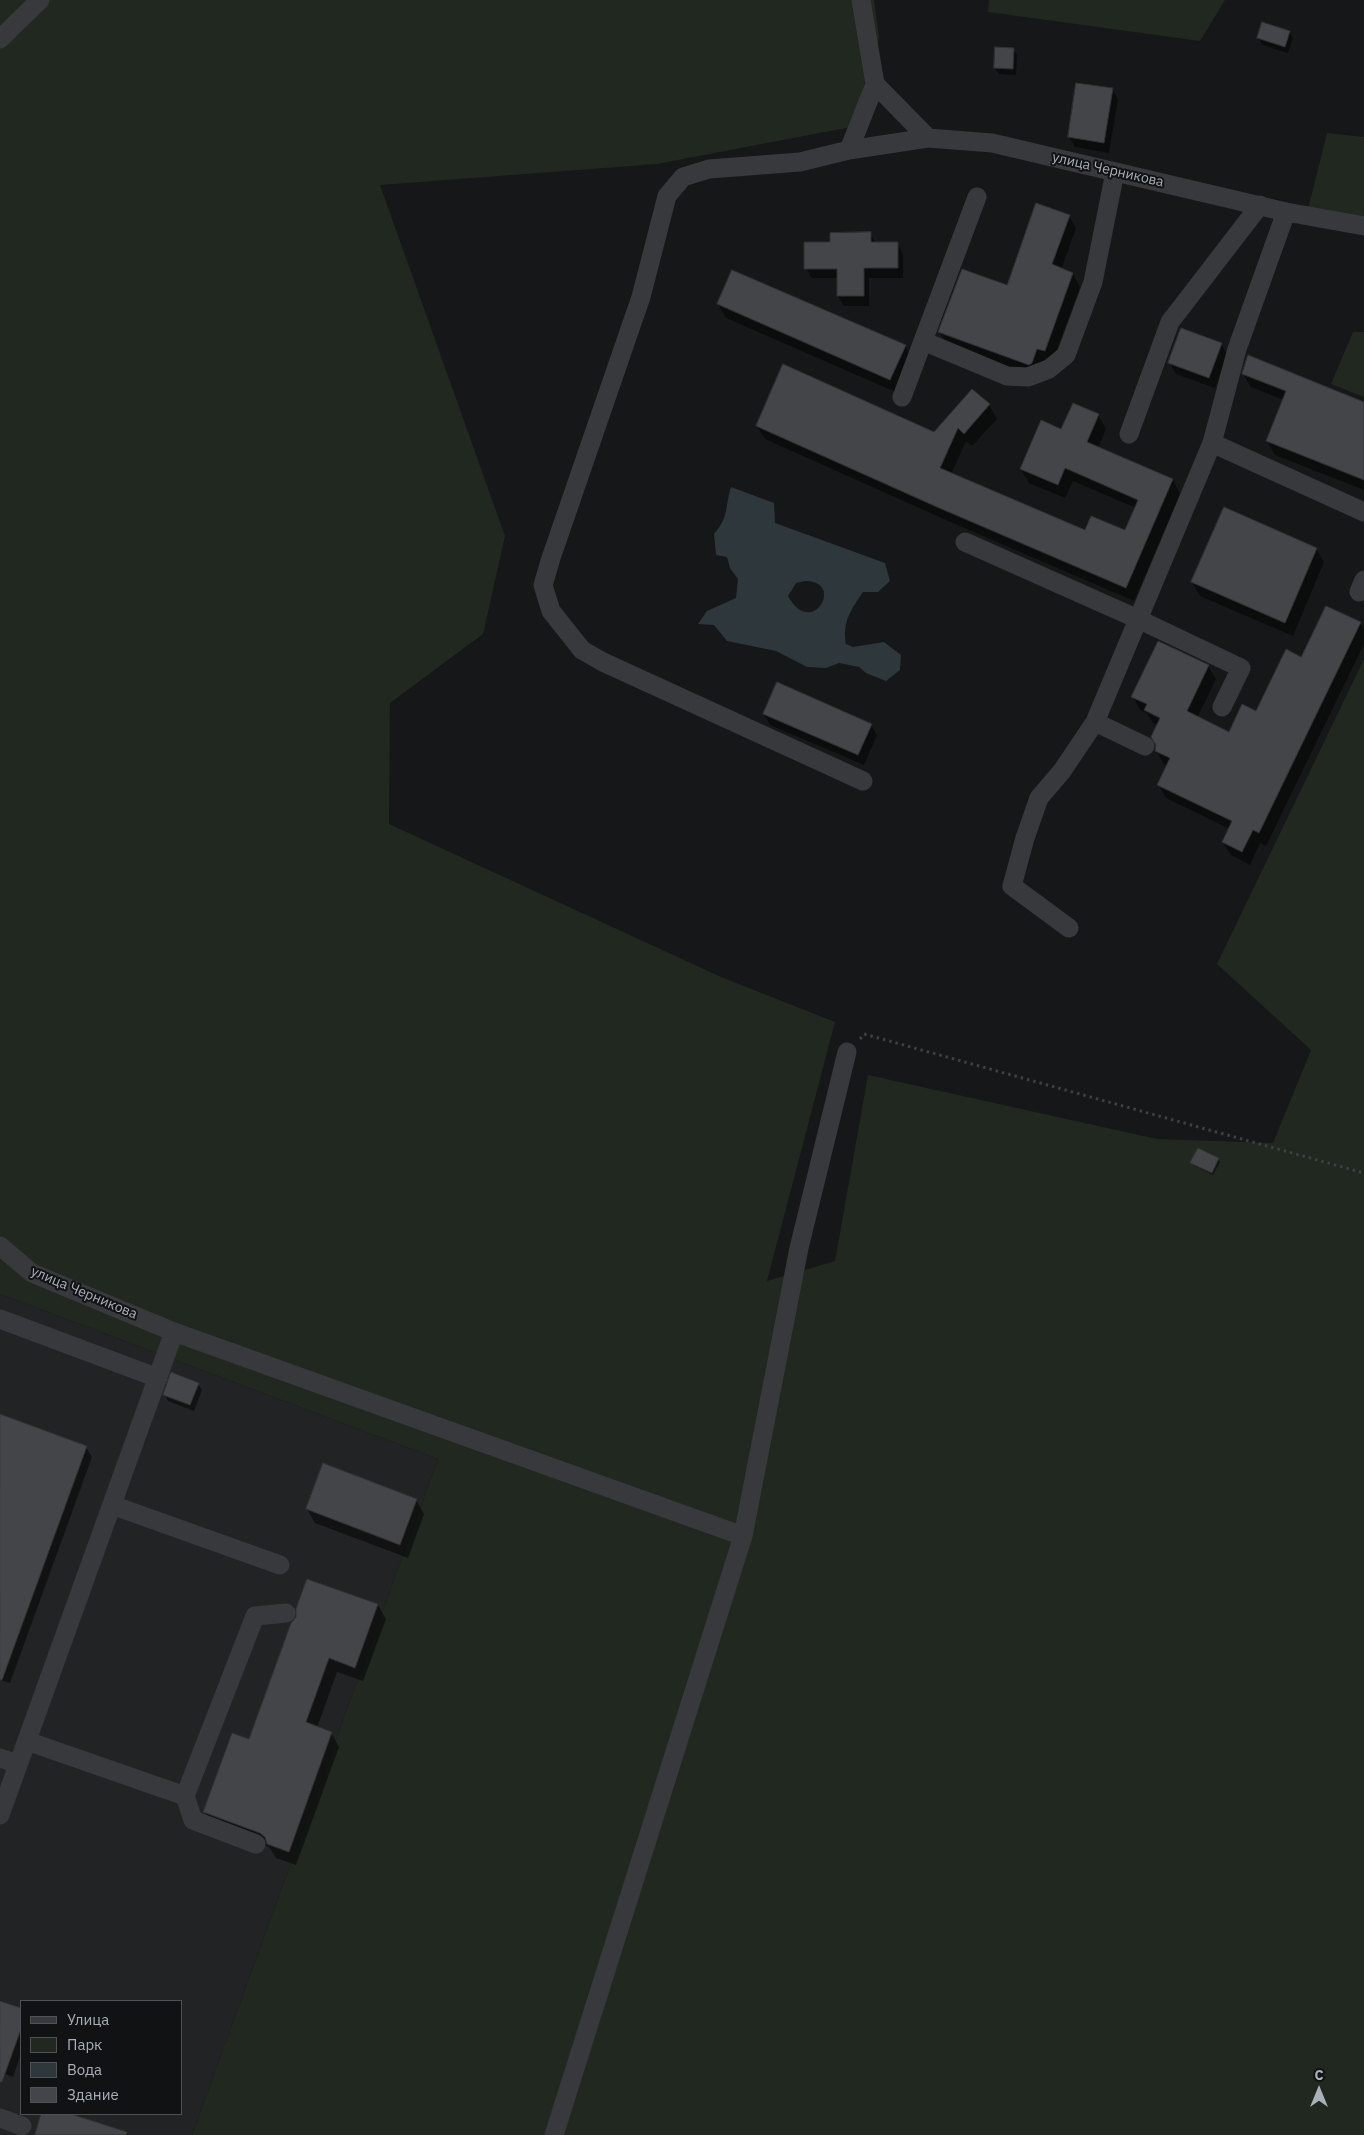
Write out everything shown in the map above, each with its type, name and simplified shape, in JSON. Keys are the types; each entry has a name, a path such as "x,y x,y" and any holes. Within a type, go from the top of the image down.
{"street":[{"path":"0,39 40,0"},
{"path":"849,150 875,84 861,0"},
{"path":"875,84 928,138"},
{"name":"улица Черникова","path":"863,781 603,662 582,650 551,611 543,585 640,298 668,196 683,177 709,169 800,162 849,150 928,138 992,143 1286,212 1364,226"},
{"path":"923,341 1007,376 1028,377 1049,369 1066,355 1093,282 1115,172"},
{"path":"902,397 977,198"},
{"path":"1128,434 1170,322 1260,205"},
{"path":"1070,928 1012,886 1025,838 1039,798 1062,771 1095,722 1140,620 1212,444 1237,349 1286,212"},
{"path":"1212,444 1364,512"},
{"path":"965,542 1140,620 1241,668 1222,707"},
{"path":"1095,722 1145,746"},
{"path":"554,2135 743,1536 799,1248 847,1052"},
{"name":"улица Черникова","path":"0,1246 32,1273 174,1332 743,1536"},
{"path":"0,1319 158,1378"},
{"path":"0,1815 174,1332"},
{"path":"112,1505 280,1565"},
{"path":"256,1844 193,1820 185,1796 255,1616 286,1613"},
{"path":"27,1741 185,1796"},
{"path":"0,1758 18,1764"},
{"path":"0,2118 22,2126"}],"path":[{"path":"847,1052 864,1034 1364,1173"}],"shaded area":[{"path":"0,1294 438,1459 192,2135 0,2135"}],"green space":[{"path":"0,0 874,0 879,37 851,127 657,164 380,185 505,536 483,634 390,703 389,824 721,977 835,1022 767,1281 835,1261 868,1075 1157,1139 1273,1143 1311,1050 1217,964 1364,659 1364,2135 192,2135 438,1459 0,1294"},
{"path":"989,0 1225,0 1200,41 988,12"},
{"path":"1327,133 1364,137 1364,218 1308,209"},
{"path":"1353,332 1364,332 1364,397 1331,384"}],"water":[{"path":"731,487 774,503 775,523 885,563 890,581 878,592 863,592 846,623 846,644 853,647 884,642 901,655 900,670 886,681 866,673 859,667 839,663 826,668 807,667 776,651 727,641 714,625 698,624 707,611 736,598 738,579 730,568 727,557 716,555 714,534 725,517","holes":["805,581 817,583 823,590 824,597 821,605 815,611 807,612 797,608 788,596 796,583"]}],"building":[{"path":"1262,22 1290,31 1285,47 1257,38"},
{"path":"995,47 1014,48 1013,69 994,68"},
{"path":"1076,83 1113,88 1104,143 1068,137"},
{"path":"1036,203 1070,215 1052,264 1073,273 1045,351 1037,349 1032,363 1029,365 938,332 962,269 1007,285"},
{"path":"871,232 871,242 898,242 898,268 864,268 864,296 837,296 837,269 804,269 804,242 830,242 830,233"},
{"path":"732,270 906,345 890,380 717,304"},
{"path":"1181,328 1222,343 1209,378 1168,363"},
{"path":"1248,355 1364,402 1364,480 1266,441 1286,391 1242,374"},
{"path":"783,364 934,432 972,389 990,404 964,434 958,428 940,468 1085,530 1091,516 1125,530 1138,500 1065,468 1058,485 1020,469 1041,420 1061,429 1073,403 1099,414 1087,442 1173,479 1126,588 937,507 756,426"},
{"path":"1224,507 1317,548 1285,623 1191,582"},
{"path":"1326,606 1361,622 1259,833 1253,830 1242,852 1222,842 1232,821 1157,785 1170,758 1155,751 1156,745 1151,737 1160,718 1144,710 1147,704 1131,697 1158,641 1209,665 1187,711 1229,732 1242,704 1256,711 1286,649 1301,657"},
{"path":"777,682 872,724 858,755 763,714"},
{"path":"1198,1148 1219,1158 1212,1173 1190,1163"},
{"path":"171,1372 199,1383 190,1405 163,1395"},
{"path":"0,1414 87,1446 2,1680 0,1680"},
{"path":"323,1463 417,1499 400,1545 306,1509"},
{"path":"307,1579 378,1604 355,1668 329,1658 306,1722 332,1732 289,1852 267,1844 265,1837 260,1833 203,1812 232,1733 249,1739 291,1623 296,1617 296,1609"},
{"path":"0,2001 20,2008 20,2032 2,2082 0,2082"},
{"path":"41,2115 74,2115 127,2132 126,2135 35,2135"}]}
